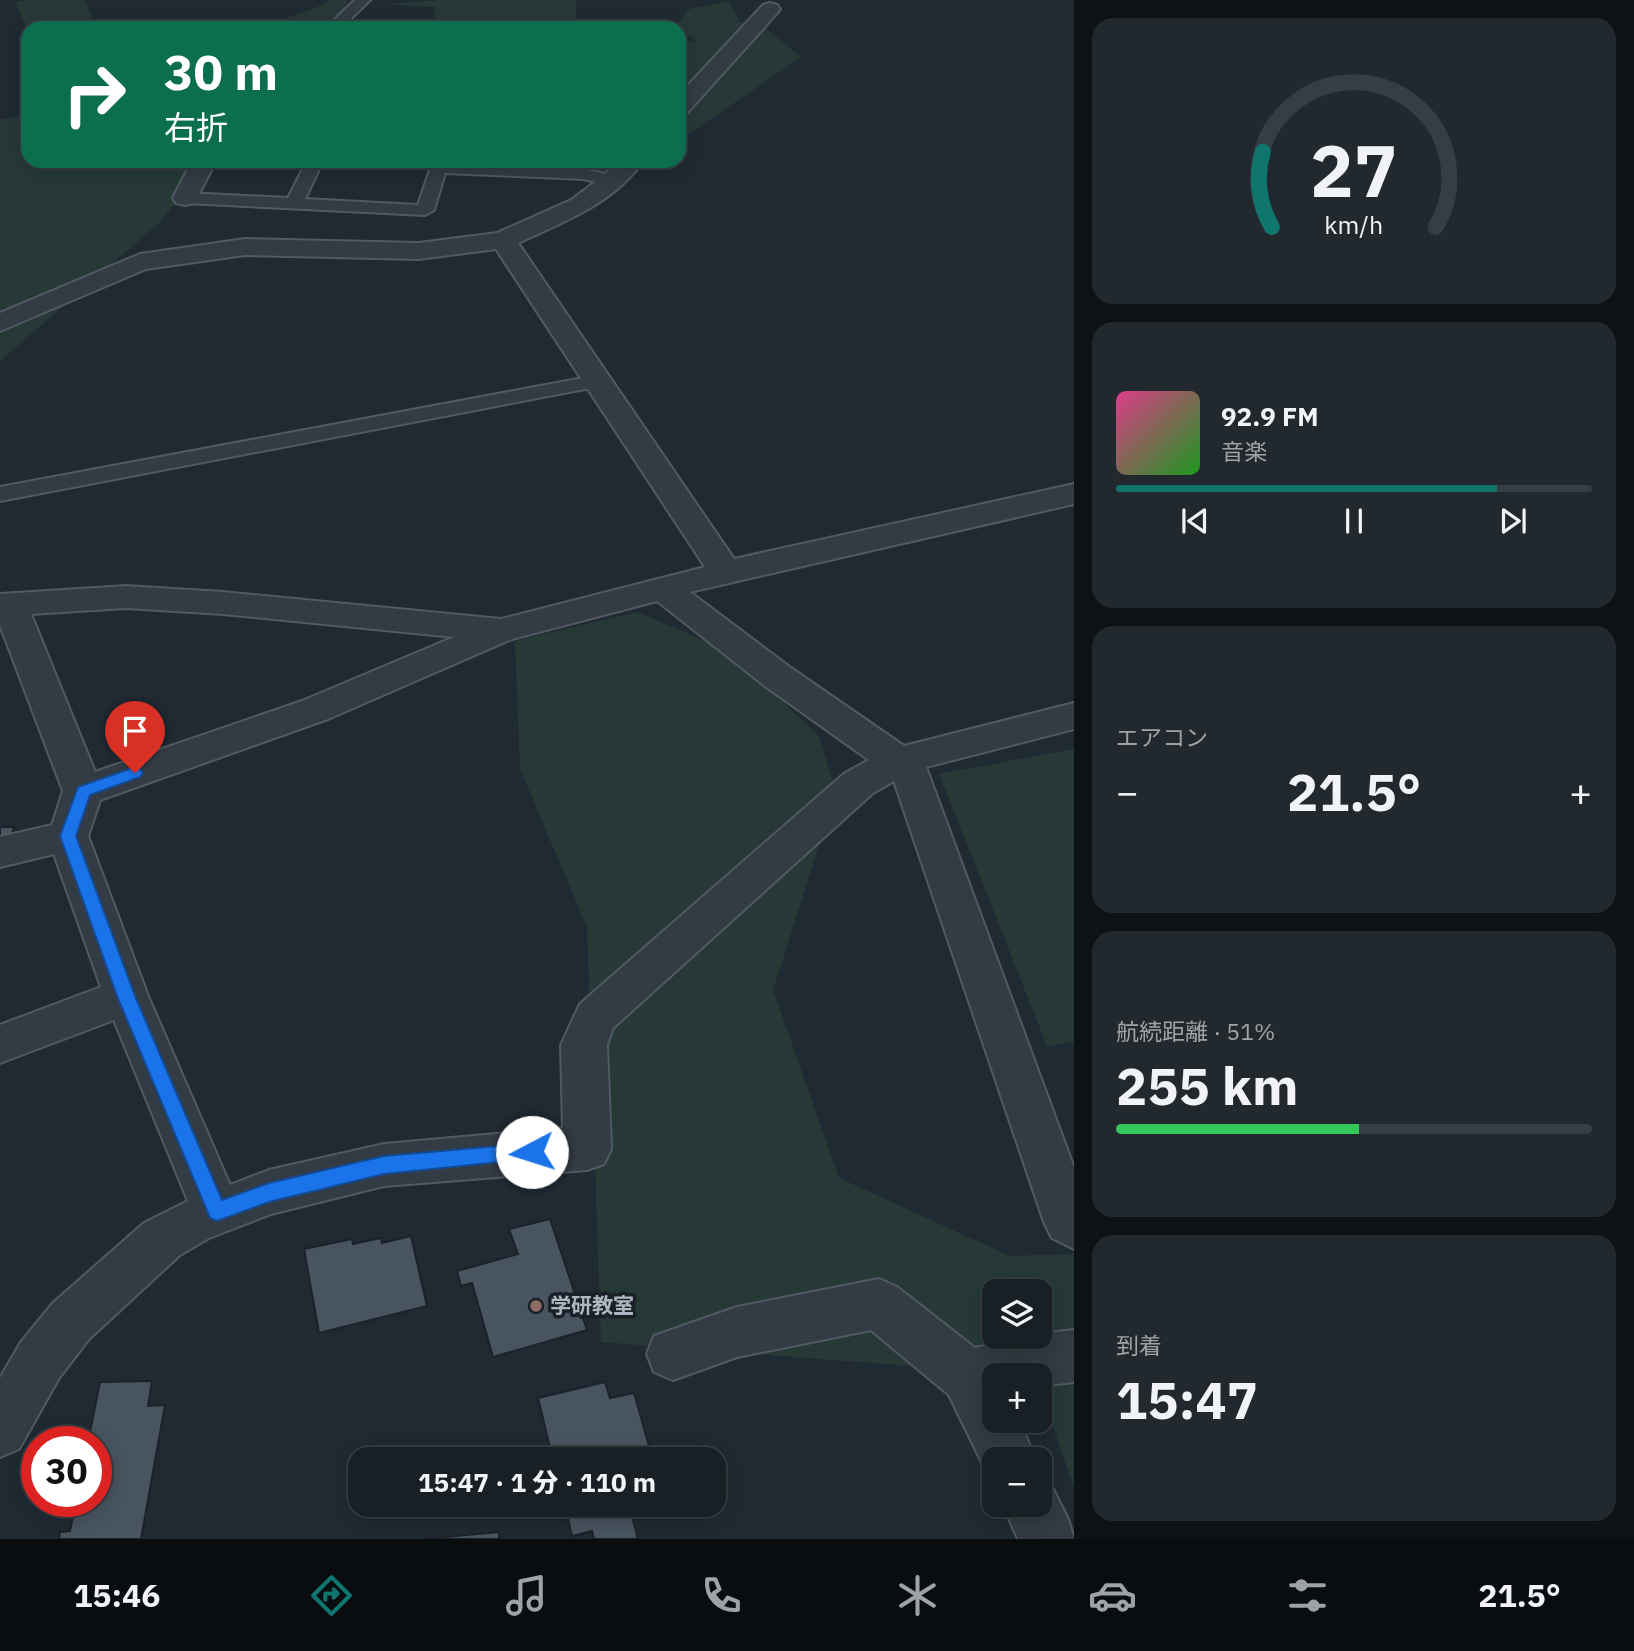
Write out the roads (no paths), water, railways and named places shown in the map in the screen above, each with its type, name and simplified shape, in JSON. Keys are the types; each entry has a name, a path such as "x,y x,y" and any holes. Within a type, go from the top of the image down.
{"street":[{"path":"686,100 770,9"},
{"path":"185,198 200,168"},
{"path":"0,323 140,262 245,247 419,251 503,240 580,205 624,168"},
{"path":"503,240 726,572"},
{"path":"83,791 315,710 500,631 726,572 1074,494"},
{"path":"662,588 778,677 898,761 911,775 1069,1222 1074,1226"},
{"path":"217,1212 126,996 68,836 83,791 5,604 126,597 223,603 500,631"},
{"path":"0,1430 40,1360 71,1321 162,1239 191,1222 269,1192 384,1165 584,1148 584,1045 596,1017 859,783 898,761 1074,716"},
{"path":"0,852 68,836"},
{"path":"0,1044 126,996"},
{"path":"673,1354 737,1332 879,1304 968,1376 1003,1447"},
{"path":"968,1376 1026,1362 1074,1356"},
{"path":"1037,1517 1048,1539"}],"lane":[{"path":"340,21 363,0"},
{"path":"294,204 311,168"},
{"path":"185,198 425,210 439,168"},
{"path":"488,168 583,174 612,181"},
{"path":"0,494 599,381"}],"place":[{"name":"学研教室","path":"536,1306"}]}
